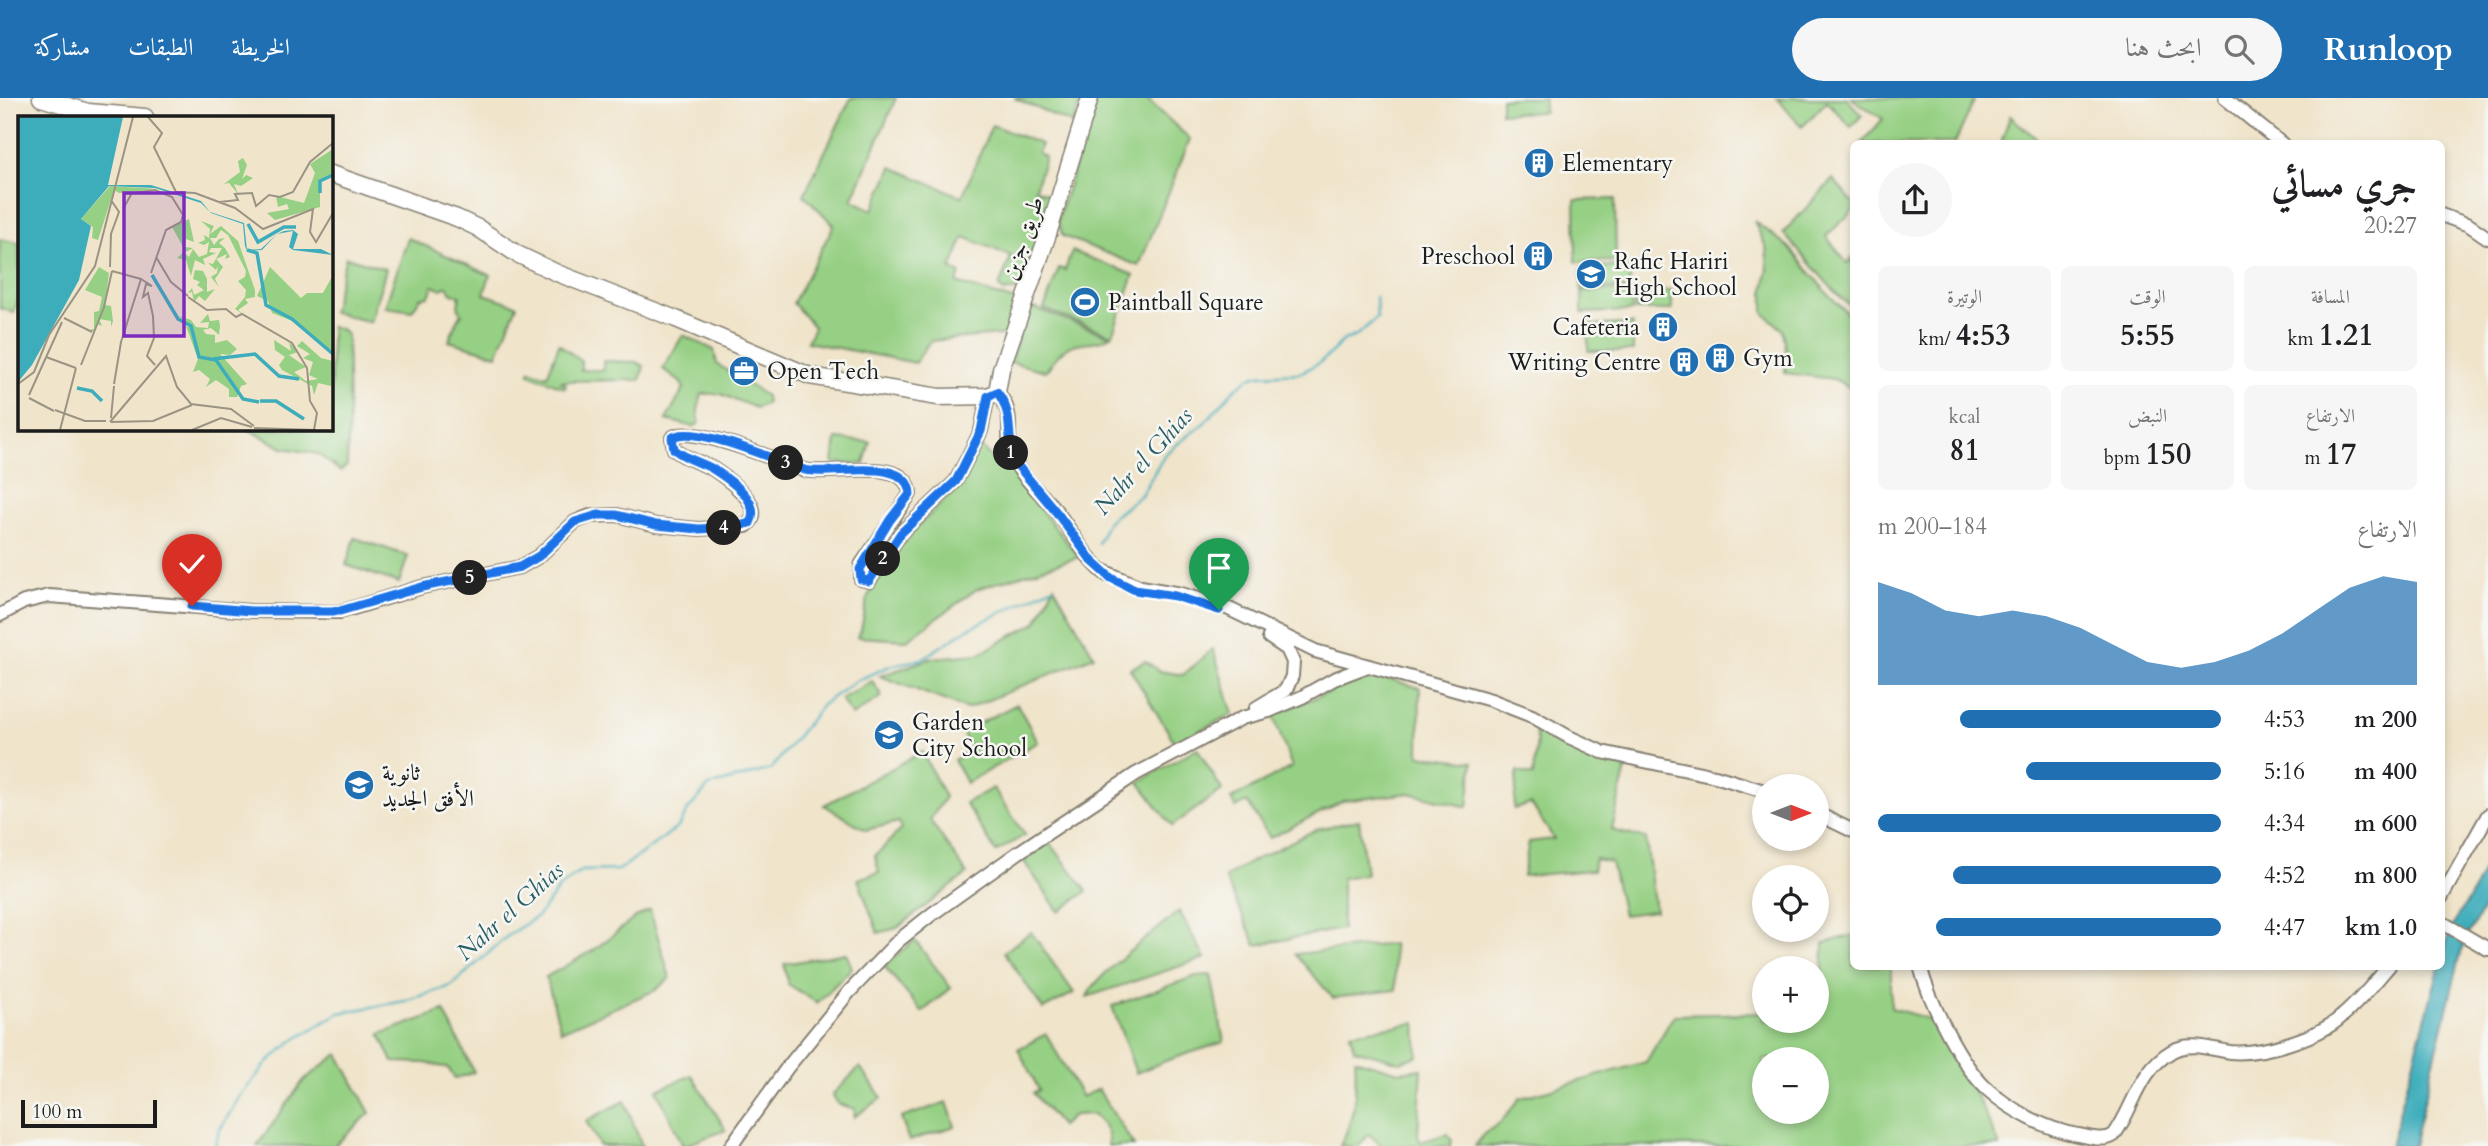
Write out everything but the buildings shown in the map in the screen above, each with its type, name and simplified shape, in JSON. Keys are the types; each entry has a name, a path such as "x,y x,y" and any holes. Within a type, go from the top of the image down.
{"main road":[{"path":"41,98 88,112 134,116"},
{"name":"طريق جزين","path":"992,394 1048,234 1090,98"},
{"path":"332,174 457,218 478,228 517,254 557,273 658,311 810,376 939,397 992,394"}],"street":[{"path":"2225,98 2278,140"},
{"path":"2445,216 2469,225 2488,238"},
{"path":"0,615 24,602 49,596 251,611 340,611 422,587 520,567 539,556 575,522 590,516 617,515 656,525 715,529 746,526 750,523 752,504 713,469 674,449 672,438 681,433 719,440 806,470 822,472 873,469 904,478 910,488 910,494 890,520 860,569 861,579 869,581 901,533 956,481 981,431 992,394 1005,403 1009,416 1011,452 1018,466 1101,570 1130,585 1225,607 1315,651 1491,700 1532,716 1602,752 1752,787"},
{"path":"731,1146 787,1068 849,992 907,934 963,891 1136,774 1242,718 1279,695 1290,684 1293,662 1287,649 1256,624"},
{"path":"1287,649 1315,651"},
{"path":"1293,670 1299,659 1315,651"},
{"path":"1334,679 1341,670 1338,658"},
{"path":"1242,718 1302,697 1334,679 1368,666"},
{"path":"1290,684 1302,697"},
{"path":"2445,891 2488,815"},
{"path":"1829,819 1850,830"},
{"path":"2445,922 2488,943"},
{"path":"2445,922 2488,949"},
{"path":"1921,970 1926,987 1947,1029 1986,1088 2043,1125 2072,1134 2103,1139 2115,1135 2149,1071 2173,1051 2198,1046 2253,1053 2295,1040 2341,1018 2385,970"}],"green space":[{"path":"851,98 896,98 852,200 873,210 892,167 962,197 992,125 1041,144 1038,153 1045,157 1035,189 1055,197 1026,288 1004,292 999,287 1011,256 964,237 951,269 960,273 957,283 1022,303 1010,334 930,341 915,363 807,342 814,327 793,303 834,225 804,195"},
{"path":"1014,98 1082,98 1073,124"},
{"path":"1097,98 1146,98 1190,139 1139,266 1063,236 1057,221"},
{"path":"1501,98 1544,98 1544,112 1501,113"},
{"path":"1777,98 1846,98 1862,115 1851,127 1827,101 1802,127"},
{"path":"1851,98 1975,99 1956,140 1865,140 1883,119"},
{"path":"2010,116 2038,140 2002,140"},
{"path":"1833,179 1850,199 1850,214 1826,236 1847,263 1850,260 1850,305 1836,293 1783,233"},
{"path":"1615,199 1616,261 1576,262 1575,200"},
{"path":"1754,221 1789,247 1850,316 1850,387 1834,379 1785,373 1783,330 1764,313 1768,268 1766,247"},
{"path":"408,238 490,275 484,294 517,305 497,355 449,341 462,314 458,306 460,296 452,293 447,286 441,289 433,286 429,296 420,298 412,311 385,307"},
{"path":"0,239 18,243 18,298 14,313 0,308"},
{"name":"Paintball Square","path":"1072,251 1134,275 1112,335 1044,309 1059,268 1065,270"},
{"path":"346,257 386,269 370,322 332,312"},
{"path":"1630,266 1630,287 1581,289 1581,267"},
{"path":"1631,290 1632,311 1582,313 1582,291"},
{"path":"1635,291 1672,291 1672,310 1635,310"},
{"path":"1029,306 1110,336 1101,341 1076,344 1067,348 1046,371 1010,362"},
{"path":"1633,324 1633,351 1588,351 1588,325"},
{"path":"332,327 341,329 347,335 347,466 340,471 318,454 283,448 250,430 332,430"},
{"path":"683,335 714,350 717,364 766,396 767,403 756,408 721,394 702,394 698,409 699,423 694,427 666,420 684,388 663,369"},
{"path":"559,344 581,361 581,370 603,370 603,361 636,362 644,366 640,380 560,381 566,384 565,388 529,374 530,370 547,376"},
{"path":"836,439 870,442 864,464 833,463"},
{"path":"980,446 999,465 1006,460 1034,501 1079,557 977,589 907,640 857,637 868,596 904,540 960,485"},
{"path":"355,538 408,556 399,583 346,565"},
{"path":"1054,586 1094,656 967,709 880,676 932,658 978,654 1036,623"},
{"path":"1213,649 1233,714 1175,743 1130,669 1145,661 1160,671 1183,675"},
{"path":"1367,676 1420,688 1419,755 1473,762 1468,807 1410,793 1343,801 1270,838 1247,802 1236,808 1231,799 1292,767 1273,715"},
{"path":"872,681 882,696 852,716 841,699"},
{"path":"1017,704 1038,742 966,783 954,760 971,750 962,732"},
{"path":"1543,729 1577,748 1626,768 1612,830 1646,839 1655,911 1623,915 1611,862 1595,859 1593,870 1523,876 1529,842 1554,839 1531,804 1514,809 1517,771 1533,776 1537,740 1535,732"},
{"path":"1197,748 1222,790 1172,826 1139,782"},
{"path":"922,752 945,797 930,820 967,874 897,928 878,933 858,879 879,872 875,856 901,829 899,822 866,830 824,805"},
{"path":"993,788 1025,835 996,852 965,803"},
{"path":"1359,820 1366,874 1342,878 1342,929 1256,945 1225,878 1252,861 1317,829"},
{"path":"1050,843 1087,891 1059,912 1023,860"},
{"path":"650,910 670,978 656,990 561,1031 546,977 594,950 636,917"},
{"path":"1179,911 1205,958 1087,997 1102,977"},
{"path":"1031,932 1074,993 1043,1009 1004,952"},
{"path":"1850,936 1850,970 1891,970 1891,1008 1929,1019 1973,1089 2000,1146 1475,1146 1484,1134 1501,1122 1520,1098 1646,1062 1674,1015 1752,1013 1752,1033 1829,1033 1829,956 1823,956 1824,943"},
{"path":"915,940 951,988 922,1012 884,966"},
{"path":"1393,944 1396,990 1333,998 1295,954"},
{"path":"846,953 852,968 817,1003 788,984 784,964"},
{"path":"1211,975 1224,1042 1136,1073 1112,1006 1196,976"},
{"path":"444,1011 474,1072 455,1079 448,1068 425,1063 393,1062 380,1034"},
{"path":"1416,1023 1418,1056 1400,1062 1354,1049 1350,1033"},
{"path":"1046,1034 1082,1097 1098,1089 1134,1146 1108,1146 1105,1128 1093,1114 1074,1115 1061,1126 1033,1093 1039,1090 1018,1049"},
{"path":"338,1054 370,1113 334,1146 257,1146 304,1080"},
{"path":"1355,1059 1399,1072 1422,1069 1418,1134 1420,1142 1448,1134 1452,1141 1450,1146 1382,1146 1369,1134 1359,1146 1340,1146 1354,1104"},
{"path":"860,1067 882,1098 854,1117 855,1109 838,1104 832,1095"},
{"path":"692,1075 726,1130 683,1146 657,1090"},
{"path":"625,1101 642,1146 600,1146 586,1121"},
{"path":"947,1102 955,1126 909,1141 901,1118"}],"water":[{"path":"2488,860 2488,901 2464,941 2413,1146 2390,1146 2439,970 2445,970 2445,947 2450,929 2471,896"}],"waterway":[{"name":"Nahr el Ghias","path":"1098,543 1108,521 1141,495 1165,454 1204,423 1235,389 1249,378 1300,373 1321,362 1344,340 1356,336 1377,318 1376,297"},
{"name":"Nahr el Ghias","path":"215,1146 219,1131 238,1099 267,1063 291,1042 339,1013 405,1001 451,986 511,933 538,916 559,888 581,871 619,870 678,827 688,810 709,786 771,769 823,704 856,681 890,666 922,659 966,630 1053,587"}],"place":[{"name":"Elementary","path":"1539,163"},
{"name":"Preschool","path":"1538,256"},
{"name":"Rafic Hariri High School","path":"1591,274"},
{"name":"Paintball Square","path":"1085,302"},
{"name":"Cafeteria","path":"1663,327"},
{"name":"Gym","path":"1720,358"},
{"name":"Writing Centre","path":"1684,362"},
{"name":"Open Tech","path":"744,371"},
{"name":"Garden City School","path":"889,735"},
{"name":"ثانوية الأفق الجديد","path":"359,785"}],"route":[{"path":"192,606 251,611 340,611 422,587 520,567 532,562 575,522 590,516 617,515 656,525 699,529 746,526 752,520 752,504 713,469 677,453 671,443 672,438 681,433 719,440 806,470 822,472 873,469 904,478 910,488 910,494 861,565 861,579 869,581 901,533 949,490 964,470 981,431 988,396 997,392 1005,403 1009,416 1009,436 1014,460 1101,570 1122,585 1135,590 1175,596 1219,610"}]}
